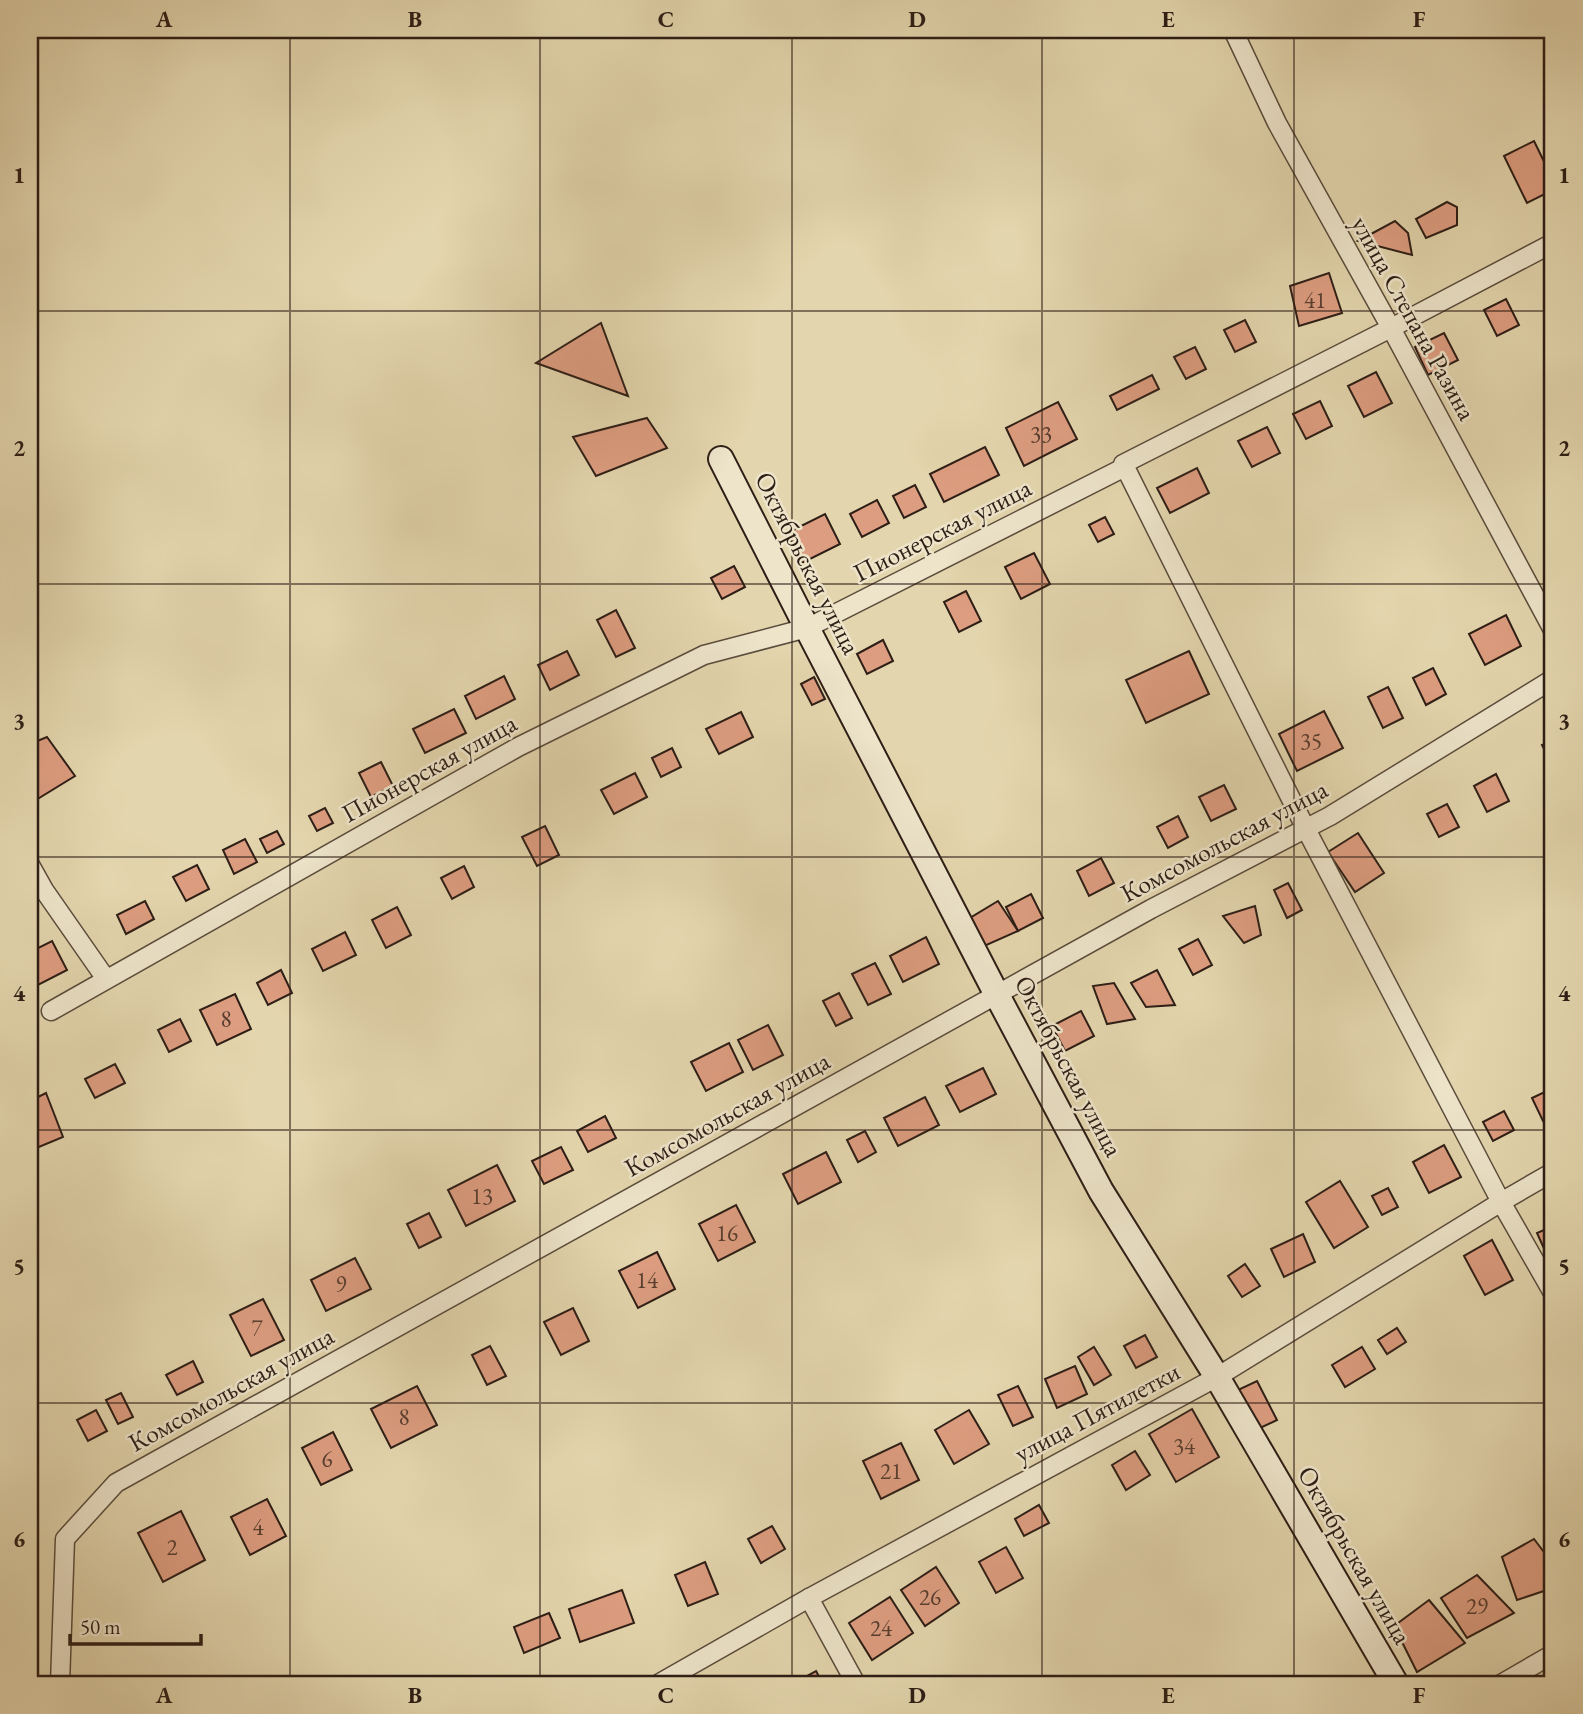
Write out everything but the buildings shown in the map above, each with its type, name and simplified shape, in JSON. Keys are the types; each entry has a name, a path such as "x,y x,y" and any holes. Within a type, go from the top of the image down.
{"street":[{"name":"улица Степана Разина","path":"1233,30 1277,123 1391,328 1553,630"},
{"name":"Пионерская улица","path":"51,1011 518,747 704,655 807,628 1125,467 1123,464 1553,243"},
{"name":"Октябрьская улица","path":"722,458 807,628 1101,1191 1217,1377 1395,1684"},
{"path":"1125,467 1306,829 1501,1202 1553,1293"},
{"name":"Комсомольская улица","path":"60,1684 65,1539 116,1483 1152,909 1306,829 1553,679"},
{"path":"30,865 44,890 106,979"},
{"name":"улица Пятилетки","path":"658,1684 809,1598 1217,1377 1553,1172"},
{"path":"809,1598 856,1684"},
{"path":"1501,1684 1553,1654"}]}
